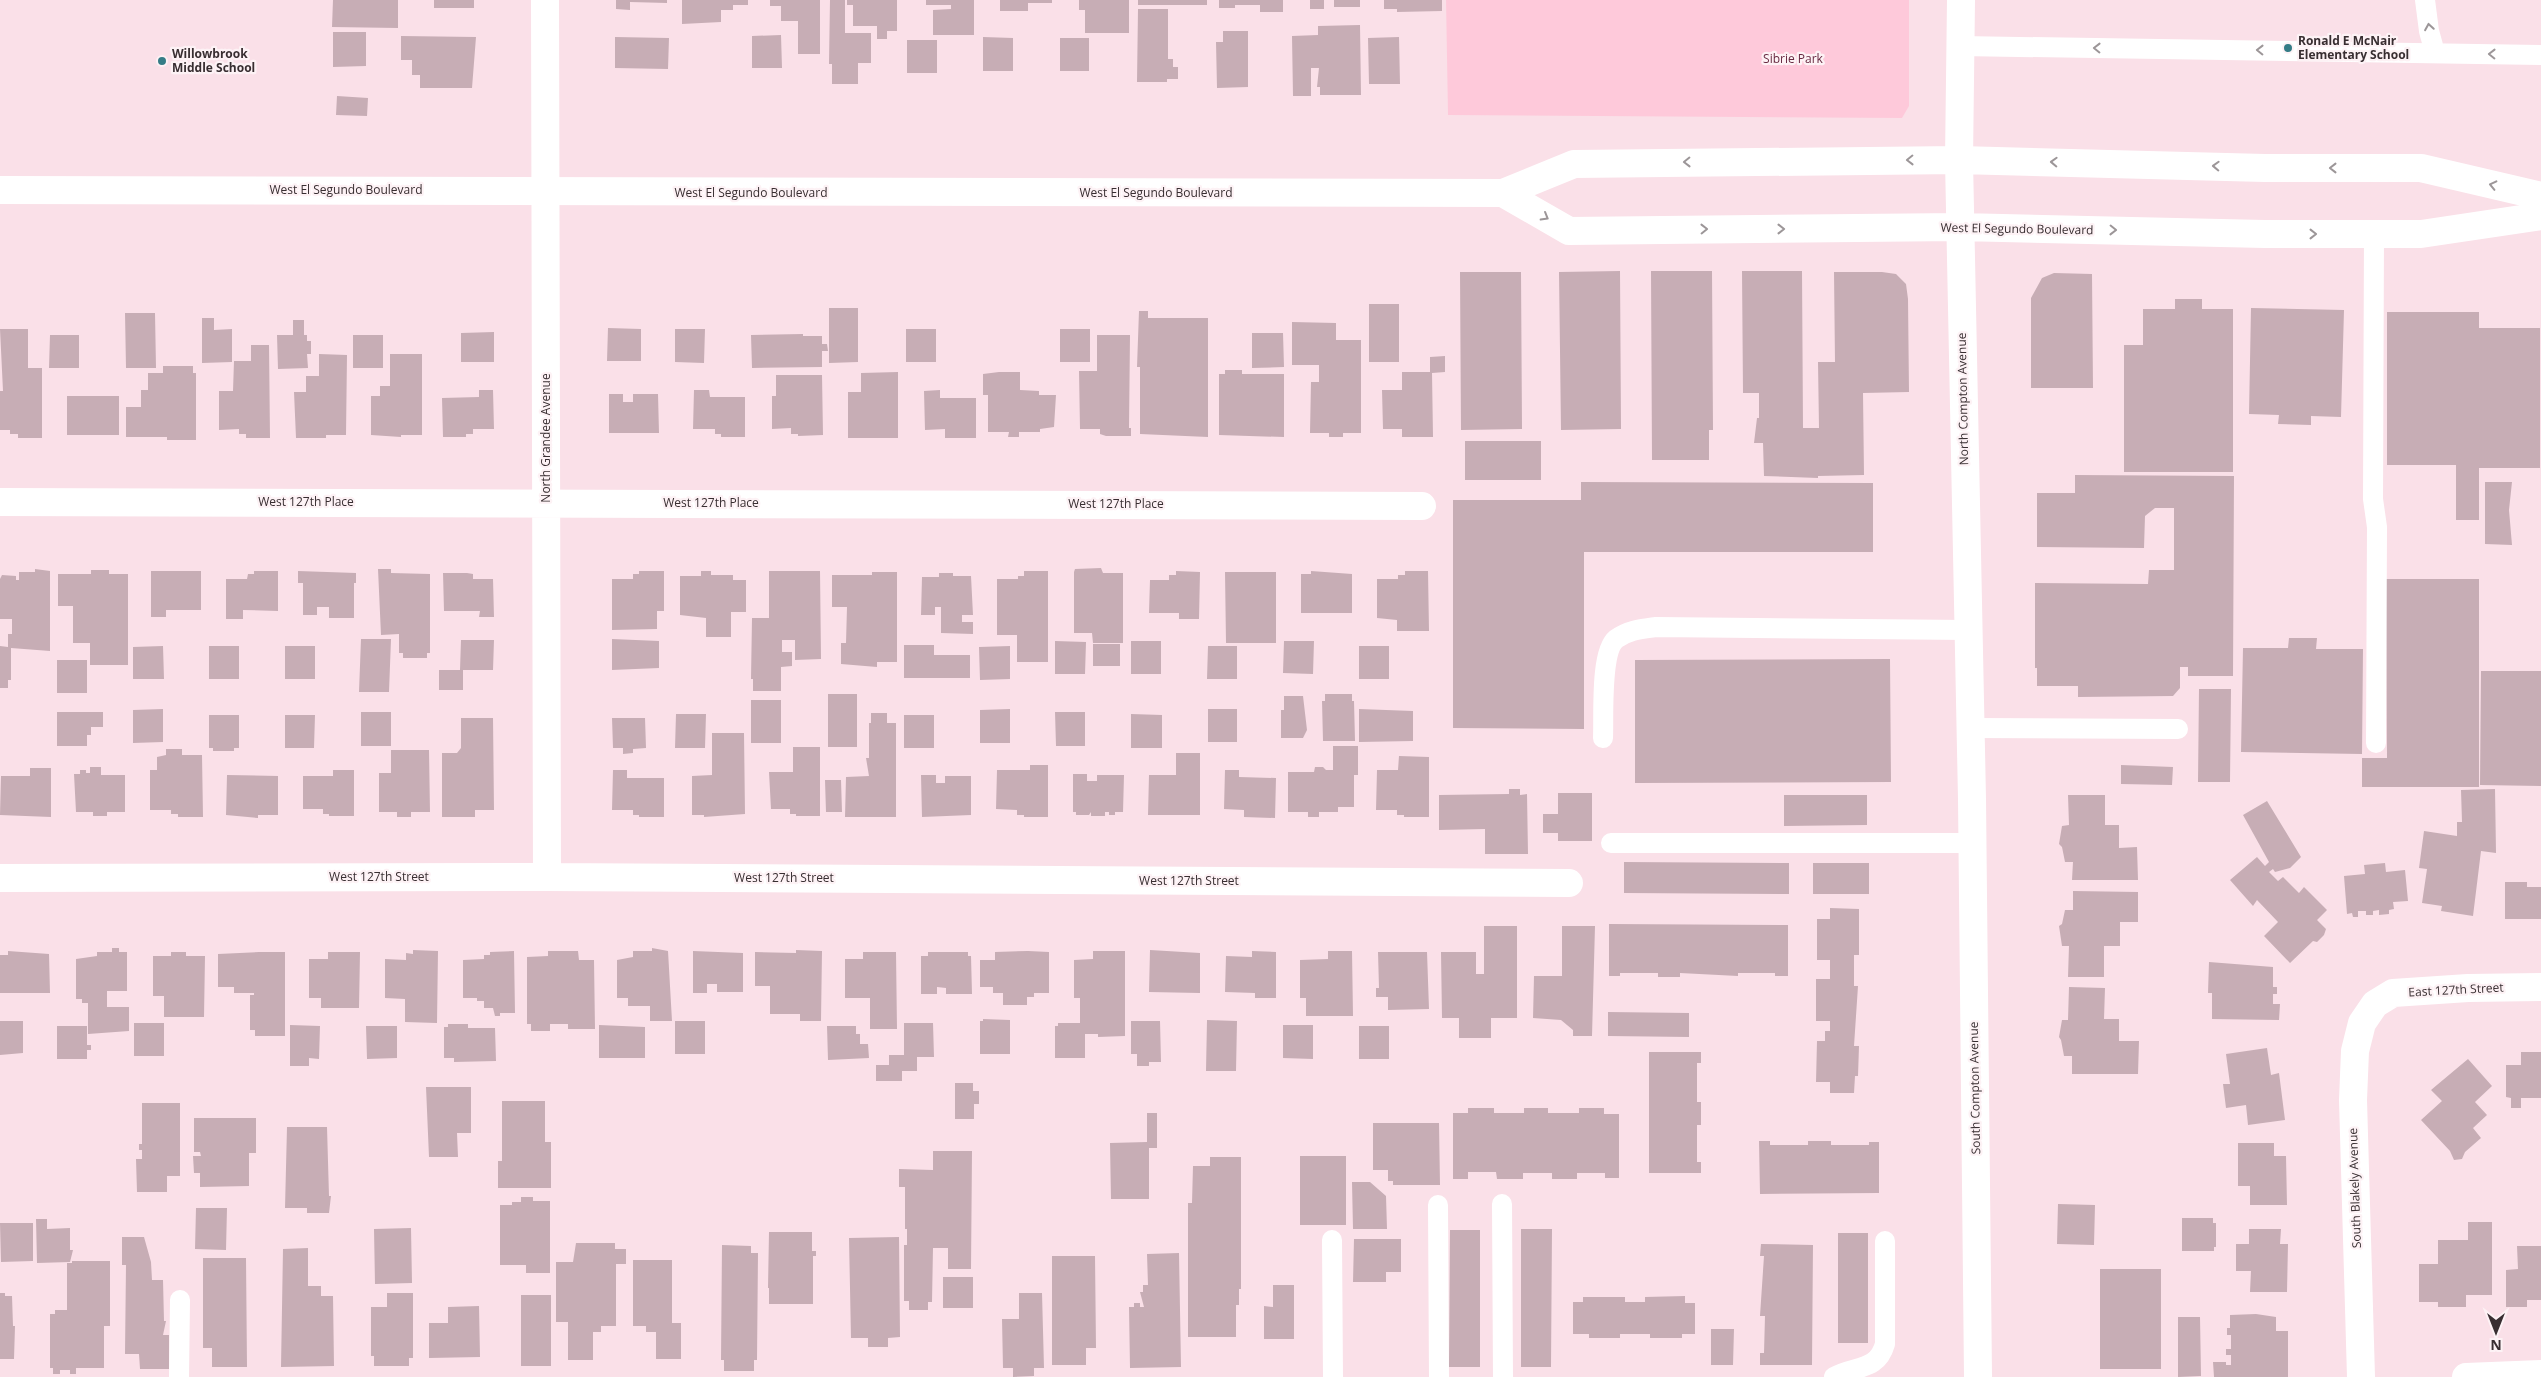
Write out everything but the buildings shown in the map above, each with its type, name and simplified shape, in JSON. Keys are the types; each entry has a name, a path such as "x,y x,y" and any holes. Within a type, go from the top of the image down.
{"main road":[{"name":"North Grandee Avenue","path":"545,0 547,877"},
{"name":"North Compton Avenue","path":"1961,0 1959,160 1972,799"},
{"name":"West El Segundo Boulevard","path":"0,190 372,189 545,192 1503,193 1574,164 1959,160 2265,168 2421,168 2541,196"},
{"name":"West El Segundo Boulevard","path":"1503,193 1569,231 1960,227 2420,234 2541,216"},
{"name":"West 127th Place","path":"0,502 546,502 1422,506"},
{"name":"South Compton Avenue","path":"1972,799 1978,1377"},
{"name":"West 127th Street","path":"0,878 547,877 1569,883"},
{"name":"East 127th Street","path":"2375,1004 2393,993 2468,988 2541,987"},
{"name":"South Blakely Avenue","path":"2361,1377 2353,1100 2355,1051 2362,1022 2375,1004"},
{"path":"2466,1377 2541,1374"}],"lane":[{"path":"2425,0 2429,31 2435,53"},
{"path":"1960,46 2541,55"},
{"path":"2374,234 2373,499 2377,527 2376,743"},
{"path":"1603,738 1606,658 1614,640 1632,630 1656,627 1968,630"},
{"path":"1970,728 2178,729"},
{"path":"1611,843 1972,843"},
{"path":"1502,1204 1503,1377"},
{"path":"1438,1205 1440,1377"},
{"path":"1332,1240 1333,1377"},
{"path":"1834,1377 1872,1364 1882,1355 1885,1344 1885,1242"},
{"path":"179,1377 180,1300"}],"green space":[{"name":"Sibrie Park","path":"1446,0 1909,0 1909,106 1902,118 1448,115"}],"place":[{"name":"Ronald E McNair Elementary School","path":"2288,48"},
{"name":"Willowbrook Middle School","path":"162,61"}]}
